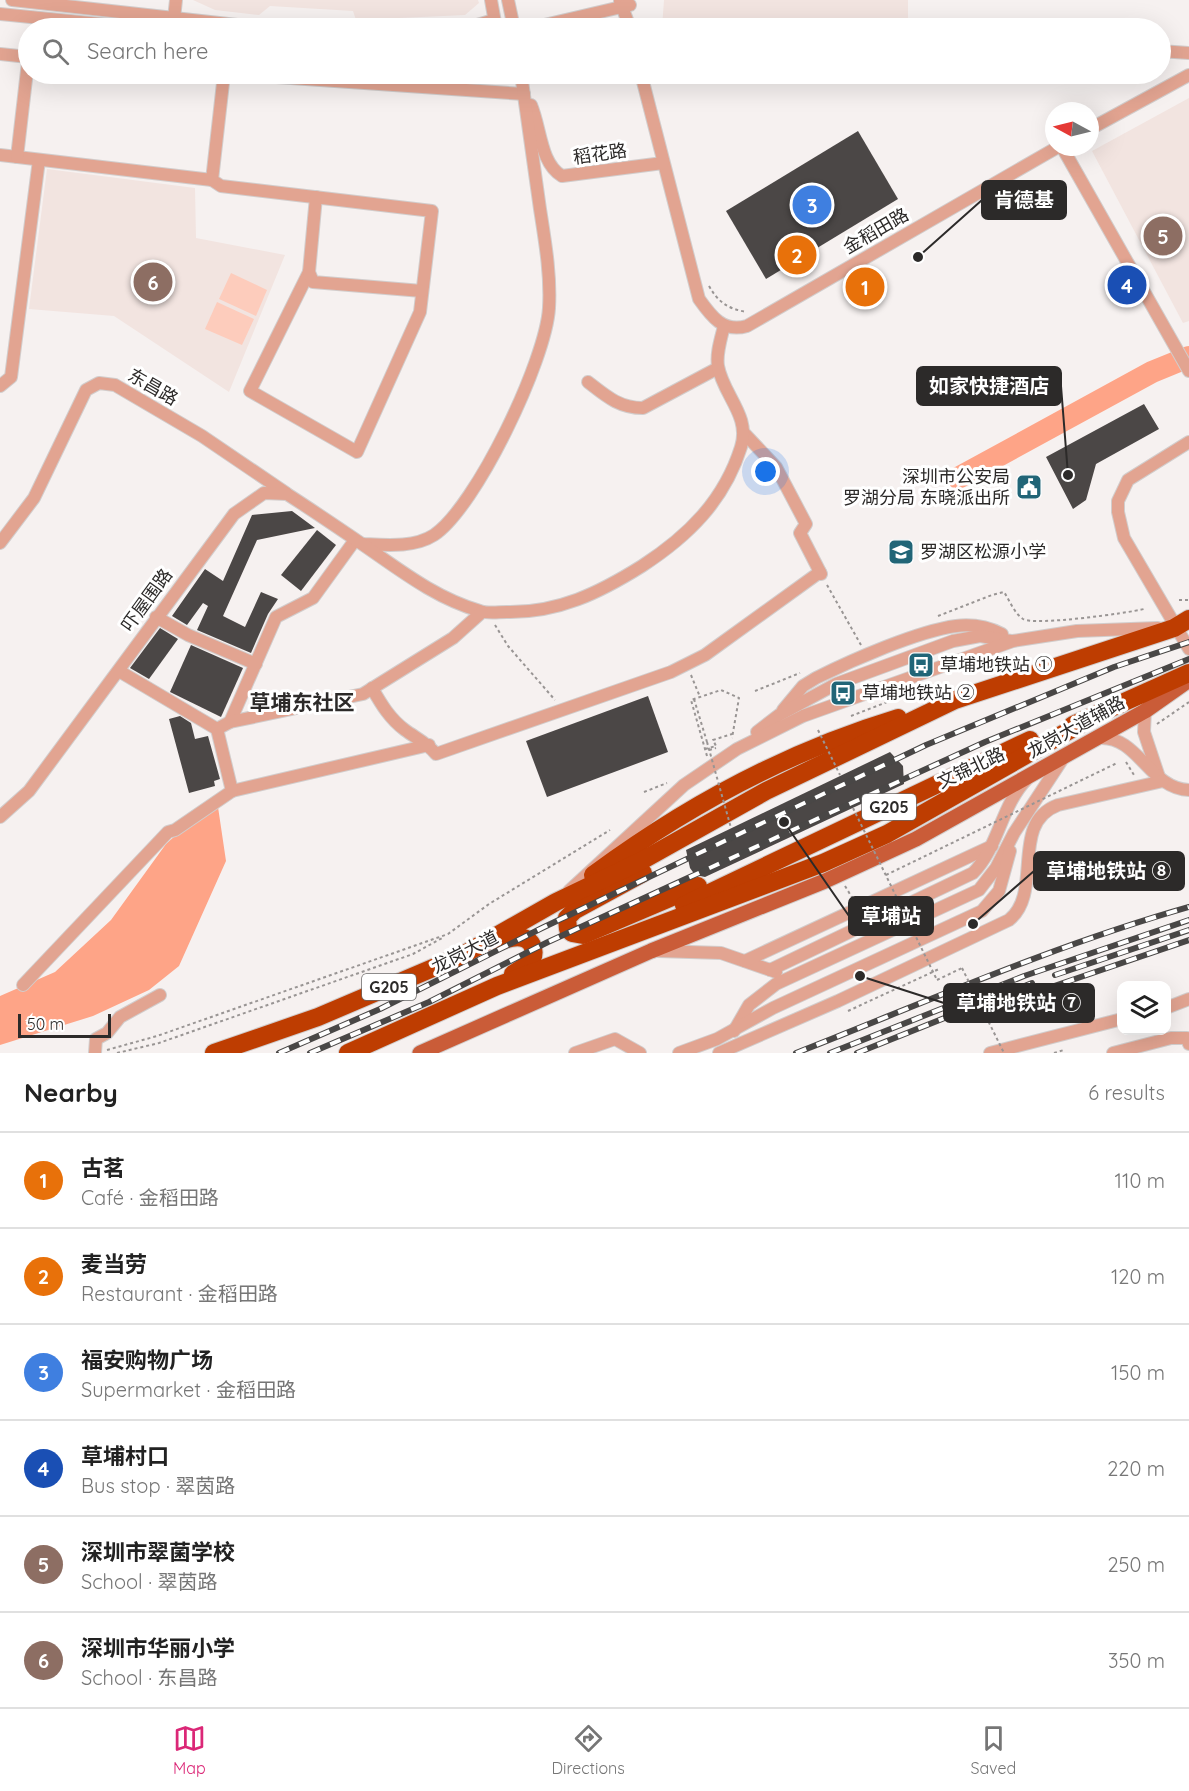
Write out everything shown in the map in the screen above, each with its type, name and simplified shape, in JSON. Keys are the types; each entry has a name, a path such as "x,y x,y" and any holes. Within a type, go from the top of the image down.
{"highway":[{"name":"G205","path":"802,774 955,700 1182,623"},
{"name":"文锦北路","path":"593,949 1030,741 1084,722 1189,673"},
{"path":"556,903 614,859 741,781 863,728 955,700"},
{"path":"593,949 731,899 887,834 1084,722"},
{"path":"802,774 702,840 576,910 567,918 568,929 577,935 595,931 691,889 842,829"},
{"name":"龙岗大道","path":"214,1053 318,1017 461,956 556,903 643,860 802,774"},
{"path":"461,956 512,937 524,938 531,943 534,952 532,959 496,986"},
{"name":"G205","path":"348,1053 496,986 593,949"}],"main road":[{"name":"龙岗大道辅路","path":"651,951 825,881 916,839 1068,753 1100,738 1145,711 1189,680"},
{"path":"420,1053 651,951"}],"street":[{"path":"12,0 139,18"},
{"path":"174,18 176,0"},
{"path":"491,0 494,18"},
{"path":"508,0 511,18"},
{"path":"570,18 625,3 628,18"},
{"path":"0,14 40,18"},
{"path":"1171,52 1189,53"},
{"path":"0,54 18,56"},
{"path":"1099,124 1189,75"},
{"path":"17,158 25,84"},
{"path":"212,180 223,84"},
{"path":"382,84 524,94"},
{"path":"358,542 420,542 452,521 475,486 533,372 544,340 549,308 548,261 522,84"},
{"path":"286,494 420,585 484,612 527,612 556,608 586,597 622,578 661,553 689,531 710,509 728,481 744,433 741,418 718,368 724,326 712,317 699,298 643,84"},
{"name":"稻花路","path":"524,94 532,108 553,171 562,176 663,163"},
{"path":"0,155 212,180 221,186 432,212 420,312 357,452 250,392 309,272 316,198"},
{"name":"金稻田路","path":"724,326 747,326 1045,156"},
{"path":"1065,156 1189,371"},
{"path":"0,386 11,377 39,160"},
{"path":"309,272 313,282 422,291"},
{"path":"588,381 614,403 630,408 643,408 718,368"},
{"name":"东昌路","path":"0,543 34,498 86,390 99,383 115,385 193,431 286,494"},
{"path":"372,688 386,712 405,730 429,745 436,754 671,672 705,655 821,573 800,533 806,524 776,467 744,433"},
{"path":"1189,442 1137,472 1122,490 1118,501 1119,525 1124,538 1182,623 1189,649"},
{"name":"吓屋围路","path":"0,817 29,791 234,514 264,493 286,494"},
{"path":"230,722 276,616 313,598 358,542"},
{"path":"217,729 230,722 363,694 453,638 484,612"},
{"path":"156,617 188,635 256,664"},
{"path":"734,746 818,710 1012,641 1077,631 1182,623"},
{"path":"556,903 684,785 779,715 836,684 953,641 980,636 1012,641"},
{"path":"119,671 217,729 232,790"},
{"path":"1145,711 1144,732 1161,779"},
{"path":"1100,738 1117,739 1161,779 1175,788 1189,790"},
{"path":"23,985 168,832 175,830 232,790 429,745"},
{"path":"734,1031 749,1005 760,994 974,893 996,868 1014,833 1049,777 1068,753"},
{"path":"770,970 967,876 980,866 992,846 1014,796 1032,773"},
{"path":"719,1053 838,1001 1009,920 1019,909 1033,830 1044,813 1058,805 1161,779"},
{"path":"679,1053 734,1031 773,1008 986,908 994,901 1004,880 1014,833"},
{"path":"745,961 992,846"},
{"path":"651,951 702,951 745,961 791,978"},
{"path":"100,1052 96,1039 107,1033 120,1017 160,995"},
{"path":"1171,1006 1189,999"},
{"path":"990,1053 1117,1020"},
{"path":"1113,1053 1171,1038 1186,1038 1189,1044"},
{"path":"575,1053 615,1039 640,1053"}],"path":[{"path":"706,279 718,300 729,308 748,312"},
{"path":"828,586 861,645"},
{"path":"933,618 1004,592 1016,613 1028,621 1110,615 1144,609"},
{"path":"1179,600 1189,600"},
{"path":"484,612 508,646 562,709"},
{"path":"716,747 705,749 691,700 721,690 739,698 734,746"},
{"path":"849,717 900,696"},
{"path":"694,699 731,828"},
{"path":"1152,731 1160,720 1189,702"},
{"path":"818,730 840,775"},
{"path":"716,747 713,740 734,734"},
{"path":"709,750 716,747"},
{"path":"708,761 718,754"},
{"path":"886,875 1124,759"},
{"path":"645,792 673,780"},
{"path":"853,808 937,980 962,968 1004,1053"},
{"path":"117,1053 159,1043 413,954 448,934 489,904 610,830"},
{"path":"100,1052 157,1036 448,934"},
{"path":"887,994 939,969"},
{"path":"1054,1053 1065,1052 1063,1046"}],"shaded area":[{"path":"193,0 478,0 479,3 465,15 400,18 355,18 353,11 270,6 259,15 215,10"},
{"path":"664,0 908,0 908,18 663,18"},
{"path":"1189,98 1189,321 1183,323 1095,156 1099,156 1099,147"},
{"path":"47,169 195,188 196,238 285,255 229,392 114,316 29,309"},
{"path":"231,273 267,290 256,316 219,299"},
{"path":"217,302 254,319 242,345 205,329"},
{"path":"218,807 226,861 179,966 149,990 93,1016 0,1045 0,996 55,972 111,920 166,844 195,818"}],"building":[{"path":"858,131 898,199 766,279 726,211"},
{"path":"1144,404 1159,429 1096,464 1086,500 1073,509 1046,457"},
{"path":"292,511 315,528 257,540 223,616 245,627 261,592 278,599 268,614 251,653 197,630 208,606 203,603 187,625 172,616 205,569 223,581 252,515"},
{"path":"317,530 336,545 301,591 281,575"},
{"path":"160,628 178,639 149,679 130,668"},
{"path":"191,645 243,668 221,717 170,692"},
{"path":"648,696 668,752 547,797 526,741"},
{"path":"180,716 191,723 195,739 208,736 220,779 214,781 215,786 189,793 169,719"},
{"path":"890,752 903,766 904,784 705,877 695,875 690,868 686,850"}],"waterway":[{"path":"958,478 1152,372 1189,357"}],"railway":[{"path":"279,1053 380,1009 542,928 926,745 1114,667 1189,642"},
{"path":"310,1053 429,1002 548,942 985,742 1189,659"},
{"path":"796,1053 1040,956 1189,907"},
{"path":"830,1053 1024,976 1189,920"},
{"path":"1055,975 1189,930"},
{"path":"1022,997 1189,940"},
{"path":"857,1053 1032,983"}],"place":[{"name":"福安购物广场","path":"812,205"},
{"name":"深圳市翠菌学校","path":"1163,236"},
{"name":"麦当劳","path":"797,255"},
{"name":"肯德基","path":"918,257"},
{"name":"深圳市华丽小学","path":"153,282"},
{"name":"草埔村口","path":"1127,285"},
{"name":"古茗","path":"865,287"},
{"name":"如家快捷酒店","path":"1068,475"},
{"name":"深圳市公安局 罗湖分局 东晓派出所","path":"1029,487"},
{"name":"罗湖区松源小学","path":"901,552"},
{"name":"草埔地铁站 ①","path":"921,665"},
{"name":"草埔地铁站 ②","path":"843,693"},
{"name":"草埔站","path":"784,822"},
{"name":"草埔地铁站 ⑧","path":"973,924"},
{"name":"草埔地铁站 ⑦","path":"860,976"}],"district":[{"name":"草埔东社区","path":"302,703"}]}
